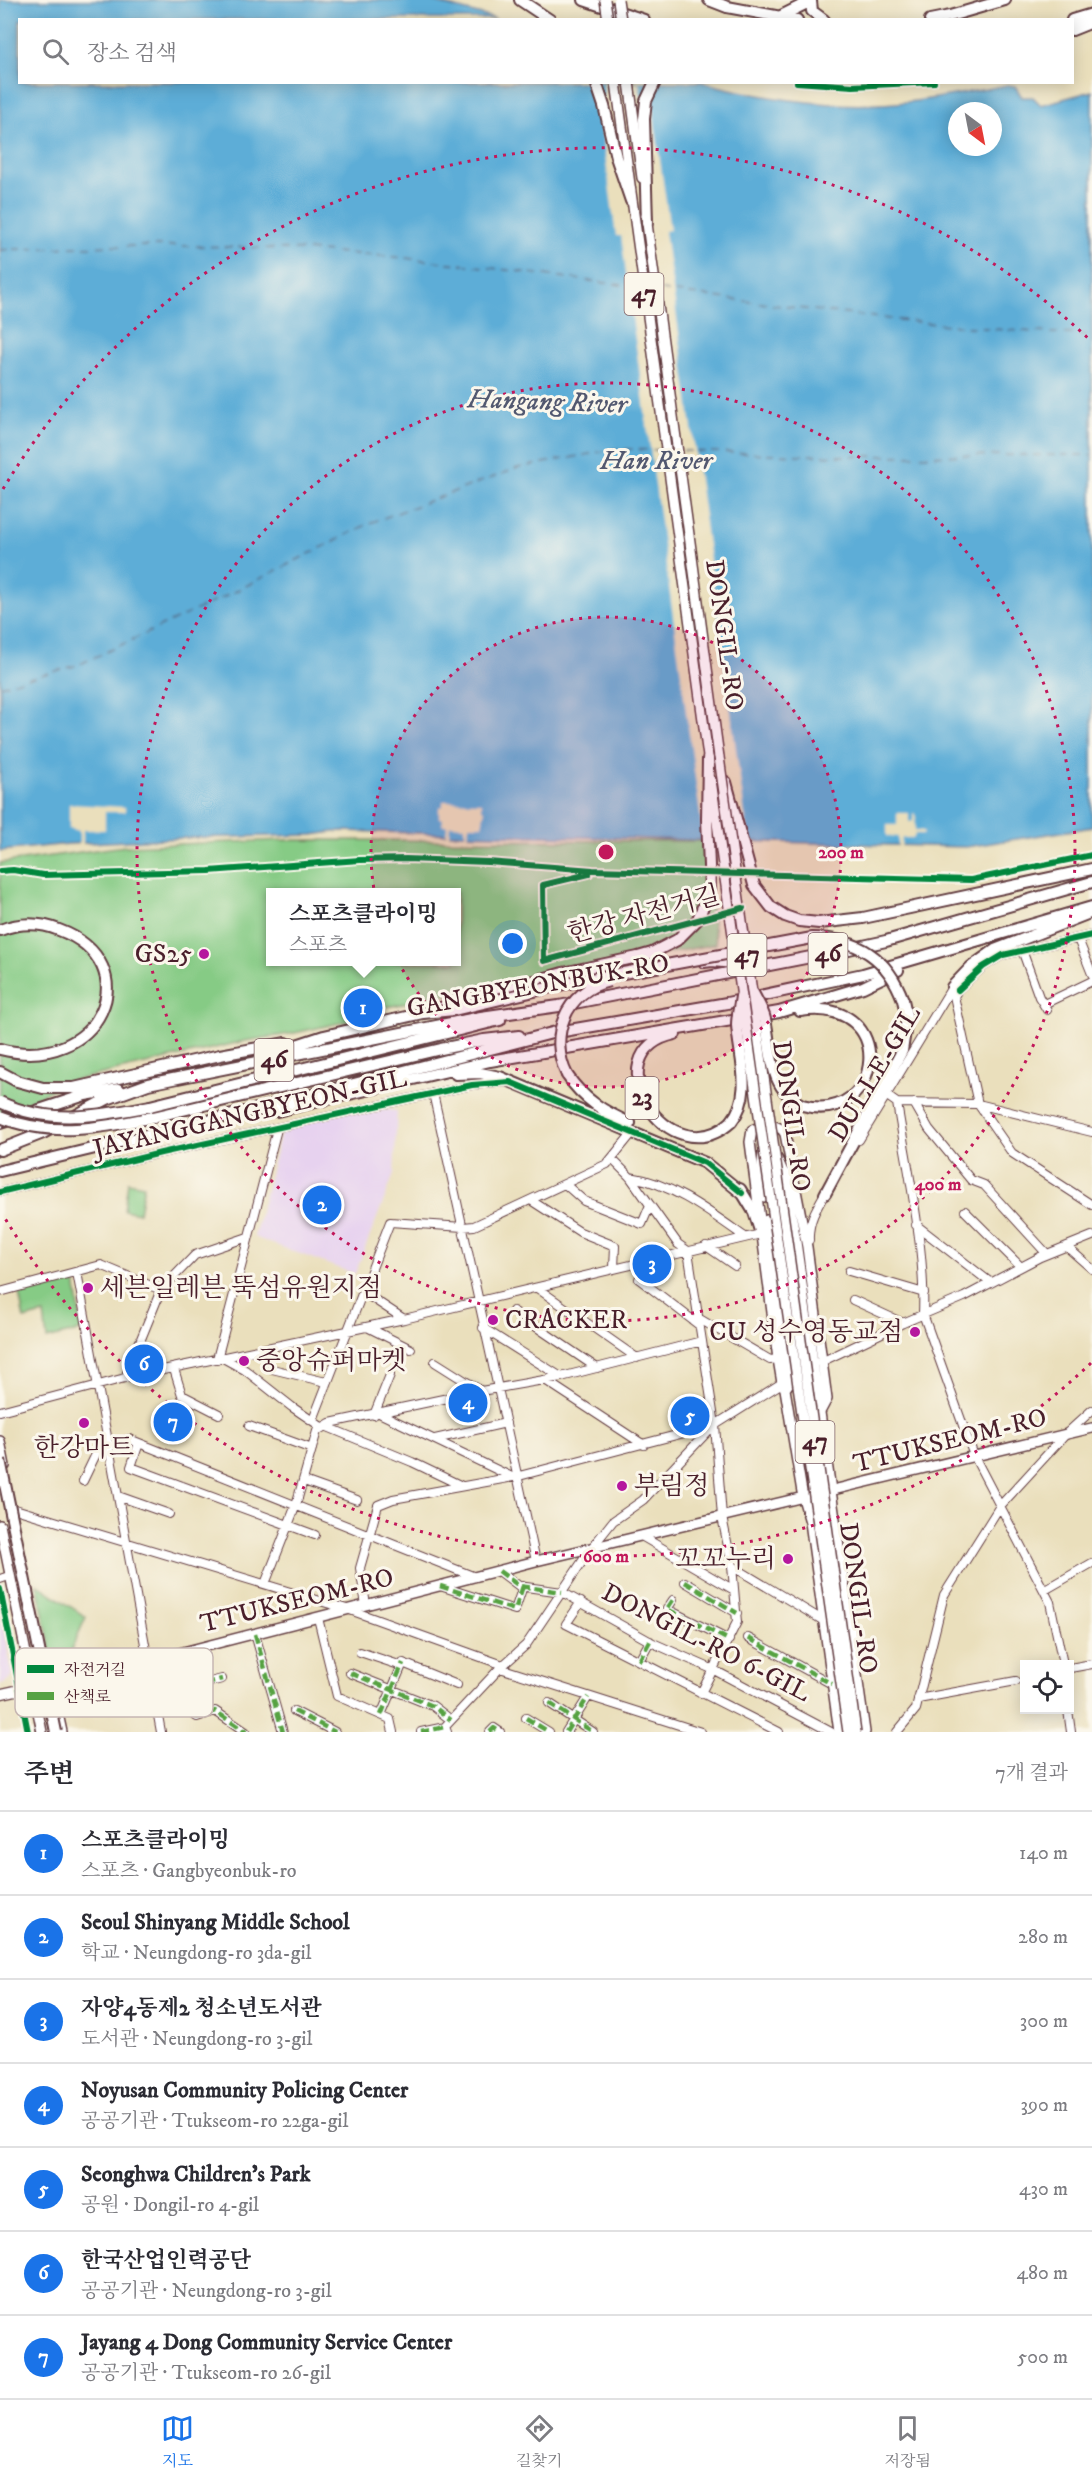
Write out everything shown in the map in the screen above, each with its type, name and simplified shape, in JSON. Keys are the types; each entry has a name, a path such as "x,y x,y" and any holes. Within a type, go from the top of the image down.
{"highway":[{"path":"520,0 547,18"},
{"path":"584,0 638,18"},
{"path":"709,0 726,2 785,18"},
{"path":"779,17 812,0 812,11 821,18"},
{"path":"940,18 1005,0"},
{"path":"1074,19 1092,14"},
{"path":"1074,29 1092,22"},
{"path":"597,84 616,157 631,201"},
{"path":"648,223 644,110 654,84"},
{"path":"714,758 754,885 771,907 784,916 799,921 819,923 863,918 1092,869"},
{"path":"0,1072 43,1088 65,1089 324,1036 423,1013 563,974 652,953 687,932 698,919 710,889 707,819 714,758"},
{"name":"GANGBYEONBUK-RO","path":"0,1150 43,1133 107,1099 148,1084 247,1066 481,1017 559,1006 770,966 886,941 1092,882"},
{"name":"GANGBYEONBUK-RO","path":"0,1171 253,1110 552,1033 805,987 864,974 1092,907"},
{"path":"955,988 970,967 996,950 1092,912"},
{"path":"0,930 19,924 31,924 44,925 66,932 87,946 95,956 105,978 107,989 99,1018 85,1035 76,1041 57,1050 36,1053 0,1049"},
{"path":"423,1013 454,1010 564,984 812,938 844,940 874,956 893,978 903,1000 907,1018 902,1051 825,1194"},
{"name":"23","path":"747,995 737,1022 744,1096 740,1110 731,1122 719,1131 704,1135 676,1132 654,1116 640,1094 637,1072 641,1058 650,1046 662,1038 697,1027 779,1012 863,987 931,954"},
{"path":"761,1234 754,1212 727,1174 710,1161 602,1110 585,1097 567,1075 561,1058 559,1039 562,1021 571,1005 595,986 712,961 770,966"},
{"path":"747,995 764,1016 775,1076 789,1097 802,1105 825,1108 840,1104 853,1095 860,1088 868,1070 867,1042 852,1021 837,1012 817,1010 779,1012"},
{"path":"0,1117 27,1126 66,1131 103,1127 152,1112 559,1006"},
{"path":"397,1084 490,1061 691,1026 697,1027"},
{"path":"0,1102 28,1112 59,1118 152,1112 484,1040 552,1033"},
{"path":"229,1068 324,1036"},
{"path":"253,1110 276,1111 397,1084 466,1073 500,1077 705,1163 742,1193"},
{"path":"0,1123 85,1095 170,1080"},
{"path":"0,1460 39,1648"},
{"path":"0,1486 34,1648"},
{"path":"48,1717 51,1732"},
{"path":"53,1717 56,1732"}],"main road":[{"path":"605,0 608,18"},
{"path":"618,0 621,18"},
{"name":"47","path":"616,84 631,201"},
{"name":"47","path":"629,84 648,223"},
{"name":"DONGIL-RO","path":"631,201 673,506 714,758 747,995 764,1154"},
{"name":"DONGIL-RO","path":"648,223 686,506 714,758"},
{"name":"DONGIL-RO","path":"747,995 775,1152 855,1732"},
{"path":"782,1359 761,1234 763,1226 750,1136 756,1128 777,1125 785,1134 807,1247 827,1399 820,1413"},
{"path":"775,1152 785,1176 793,1220 865,1732"},
{"path":"764,1154 762,1162 765,1209 782,1359"},
{"name":"47","path":"764,1154 772,1193 838,1732"},
{"name":"DONGIL-RO","path":"782,1359 790,1382 784,1386 803,1498 810,1522 838,1732"},
{"name":"TTUKSEOM-RO","path":"200,1648 536,1561 590,1550 1092,1428"},
{"path":"0,1441 44,1648"},
{"path":"0,1525 5,1577 23,1648"},
{"name":"TTUKSEOM-RO","path":"0,1694 15,1691"},
{"path":"39,1717 42,1732"},
{"path":"59,1717 62,1732"}],"street":[{"name":"DULLE-GIL","path":"807,1247 808,1227 812,1216 955,988 1003,955 1092,935"},
{"path":"1078,939 1092,974"},
{"path":"1022,950 1039,997 1046,1007 1092,981"},
{"path":"955,988 954,996 978,1104 1012,1153 1092,1206"},
{"name":"JAYANGGANGBYEON-GIL","path":"0,1192 161,1152 277,1129 433,1093 478,1084 510,1082"},
{"path":"433,1093 483,1328 506,1422 515,1476 536,1561"},
{"path":"887,1096 897,1102 978,1104 1092,1132"},
{"path":"897,1102 916,1226 924,1293 923,1314 974,1456 1045,1590 1055,1618 1062,1660"},
{"path":"914,1103 929,1129 971,1180 984,1185 1047,1254"},
{"path":"220,1358 248,1237 277,1129"},
{"path":"313,1420 345,1332 390,1222 474,1226 600,1168 612,1159 633,1132"},
{"path":"612,1159 630,1177 678,1244 688,1251 715,1425 722,1517 732,1566 737,1613 737,1622 729,1640 701,1693"},
{"path":"630,1177 639,1178 688,1200 745,1237"},
{"path":"566,1185 584,1200 642,1224 650,1205"},
{"path":"532,1201 579,1232 615,1246 614,1268"},
{"path":"965,1211 1021,1267"},
{"path":"916,1226 991,1283"},
{"path":"0,1411 126,1378 479,1302 761,1234"},
{"path":"821,1362 991,1283 1047,1254 1092,1236"},
{"path":"126,1378 161,1290 195,1255 248,1237"},
{"path":"706,1246 735,1266"},
{"path":"1067,1247 1092,1269"},
{"path":"0,1292 102,1265 161,1290"},
{"path":"849,1271 924,1293"},
{"path":"77,1272 96,1387 146,1648"},
{"path":"639,1279 698,1322 770,1360 782,1359"},
{"path":"537,1288 638,1358"},
{"path":"363,1292 404,1319"},
{"path":"853,1300 903,1323"},
{"path":"513,1311 597,1368"},
{"path":"367,1327 411,1349"},
{"path":"483,1328 561,1377"},
{"path":"322,1428 481,1391 498,1390 561,1377 702,1341"},
{"path":"220,1358 245,1370 322,1428 412,1462 462,1486"},
{"path":"435,1362 481,1391"},
{"path":"174,1369 182,1395 219,1414"},
{"path":"272,1369 326,1382"},
{"path":"377,1414 390,1375"},
{"path":"545,1380 644,1445"},
{"path":"366,1605 360,1568 378,1505 393,1499 515,1476 644,1445 715,1425 784,1386"},
{"path":"897,1732 916,1709 944,1595 1000,1506 1066,1434 1092,1410"},
{"path":"377,1414 515,1476"},
{"path":"435,1439 506,1422"},
{"path":"421,1732 444,1730 501,1667 526,1645 590,1550 613,1521 644,1500 715,1425"},
{"path":"249,1426 312,1449"},
{"path":"265,1584 289,1525 312,1449 322,1428"},
{"path":"83,1481 97,1452 129,1439 475,1577"},
{"path":"139,1443 131,1467 315,1535"},
{"path":"304,1481 357,1500"},
{"path":"118,1496 169,1514"},
{"path":"15,1509 350,1610 501,1667 701,1732"},
{"path":"643,1537 734,1590"},
{"path":"1045,1590 1092,1563"},
{"path":"732,1566 824,1621"},
{"path":"499,1571 519,1586 562,1592"},
{"path":"685,1582 737,1613"},
{"path":"440,1586 515,1610 523,1586"},
{"name":"DONGIL-RO 6-GIL","path":"562,1592 650,1641 838,1732"},
{"path":"673,1600 667,1609 729,1640"},
{"path":"581,1602 566,1624 779,1732"},
{"path":"318,1618 337,1696 390,1719 393,1732"},
{"path":"255,1634 283,1732"},
{"name":"DONGIL-RO","path":"748,1638 832,1684"},
{"path":"639,1661 650,1641"},
{"path":"360,1652 402,1666"},
{"path":"381,1715 403,1663 457,1685"},
{"path":"1074,1667 1092,1664"},
{"path":"350,1673 433,1706 451,1720"},
{"path":"213,1681 222,1679"},
{"path":"918,1699 1016,1681"},
{"path":"566,1732 588,1697"},
{"path":"549,1703 593,1732"},
{"path":"294,1711 335,1732"},
{"path":"213,1712 246,1732"},
{"path":"1069,1714 1071,1732"},
{"path":"158,1717 161,1732"},
{"path":"526,1718 549,1732"},
{"path":"490,1732 494,1728 500,1732"}],"shaded area":[{"path":"363,1107 397,1111 394,1174 355,1274 254,1237 282,1128"},
{"path":"0,1614 13,1675 5,1683 0,1684"}],"green space":[{"path":"286,840 702,841 716,944 382,1008 381,1014 290,1034 245,1041 63,1083 0,1117 0,863 125,846"},
{"path":"128,1182 144,1185 139,1213 124,1210"},
{"path":"75,1280 82,1330 47,1339 44,1314 24,1319 19,1293"},
{"path":"687,1411 709,1424 685,1430 681,1422"},
{"path":"37,1584 86,1617 72,1648 50,1648"}],"water":[{"name":"Han River","path":"0,0 427,0 492,18 18,18 18,84 710,84 804,102 855,105 920,100 1008,85 1015,86 1022,97 1033,97 1041,105 1092,91 1092,827 966,847 341,831 312,835 69,844 0,851"}],"pier":[{"path":"603,84 639,84 641,95 653,110 670,230 665,231 749,844 704,843 621,236 616,236 599,111"},
{"path":"443,801 482,802 482,809 485,810 482,825 469,825 468,836 465,836 465,826 450,825 449,836 446,836 447,825 442,825 443,819 439,818 439,807 443,806"},
{"path":"69,804 125,807 125,812 105,812 105,830 83,830 83,846 79,846 79,831 69,828"},
{"path":"897,813 909,813 909,822 913,821 913,813 916,814 915,830 924,831 924,834 915,834 914,838 902,838 901,849 898,849 898,837 887,836 887,825 897,825"}],"ferry route":[{"path":"0,250 180,246 269,248 394,257 639,287"},
{"path":"661,290 930,323 1092,335"},
{"path":"0,686 78,665 224,597 370,523 518,468 615,449 663,450"},
{"path":"683,451 836,456 1092,455"}],"railway":[{"path":"0,1470 37,1648"},
{"path":"52,1717 55,1732"}],"marked path":[{"path":"499,1571 519,1586 562,1592"},
{"path":"685,1582 737,1613"},
{"path":"440,1586 515,1610 523,1586"},
{"path":"673,1600 667,1609 729,1640"},
{"path":"255,1634 283,1732"},
{"path":"748,1638 832,1684"},
{"path":"639,1661 650,1641"},
{"path":"381,1715 403,1663"},
{"path":"350,1673 433,1706 451,1720"},
{"path":"213,1681 222,1679"},
{"path":"566,1732 588,1697"},
{"path":"549,1703 593,1732"},
{"path":"294,1711 335,1732"},
{"path":"213,1712 246,1732"},
{"path":"526,1718 549,1732"},
{"path":"421,1732 445,1727"},
{"path":"490,1732 494,1728 500,1732"}],"cycle path":[{"path":"825,84 853,86 894,84"},
{"name":"한강 자전거길","path":"0,871 13,870 43,875 209,871 406,859 488,862 593,870 971,880 1092,855"},
{"name":"한강 자전거길","path":"589,874 543,885 544,961 743,908"},
{"path":"958,990 983,967 1003,955 1092,935"},
{"path":"0,1192 161,1153 472,1085 510,1082 705,1163 742,1193"},
{"path":"0,1589 15,1666"},
{"path":"25,1717 28,1732"}],"place":[{"name":"GS25","path":"204,954"},
{"name":"스포츠클라이밍","path":"363,1008"},
{"name":"Seoul Shinyang Middle School","path":"322,1205"},
{"name":"자양4동제2 청소년도서관","path":"652,1264"},
{"name":"세븐일레븐 뚝섬유원지점","path":"88,1288"},
{"name":"CRACKER","path":"493,1320"},
{"name":"CU 성수영동교점","path":"915,1332"},
{"name":"중앙슈퍼마켓","path":"244,1361"},
{"name":"한국산업인력공단","path":"144,1364"},
{"name":"Noyusan Community Policing Center","path":"468,1403"},
{"name":"Seonghwa Children's Park","path":"690,1416"},
{"name":"Jayang 4 Dong Community Service Center","path":"173,1422"},
{"name":"한강마트","path":"84,1423"},
{"name":"부림정","path":"622,1486"},
{"name":"꼬꼬누리","path":"788,1559"}],"water label":[{"name":"Hangang River","path":"547,402"}]}
